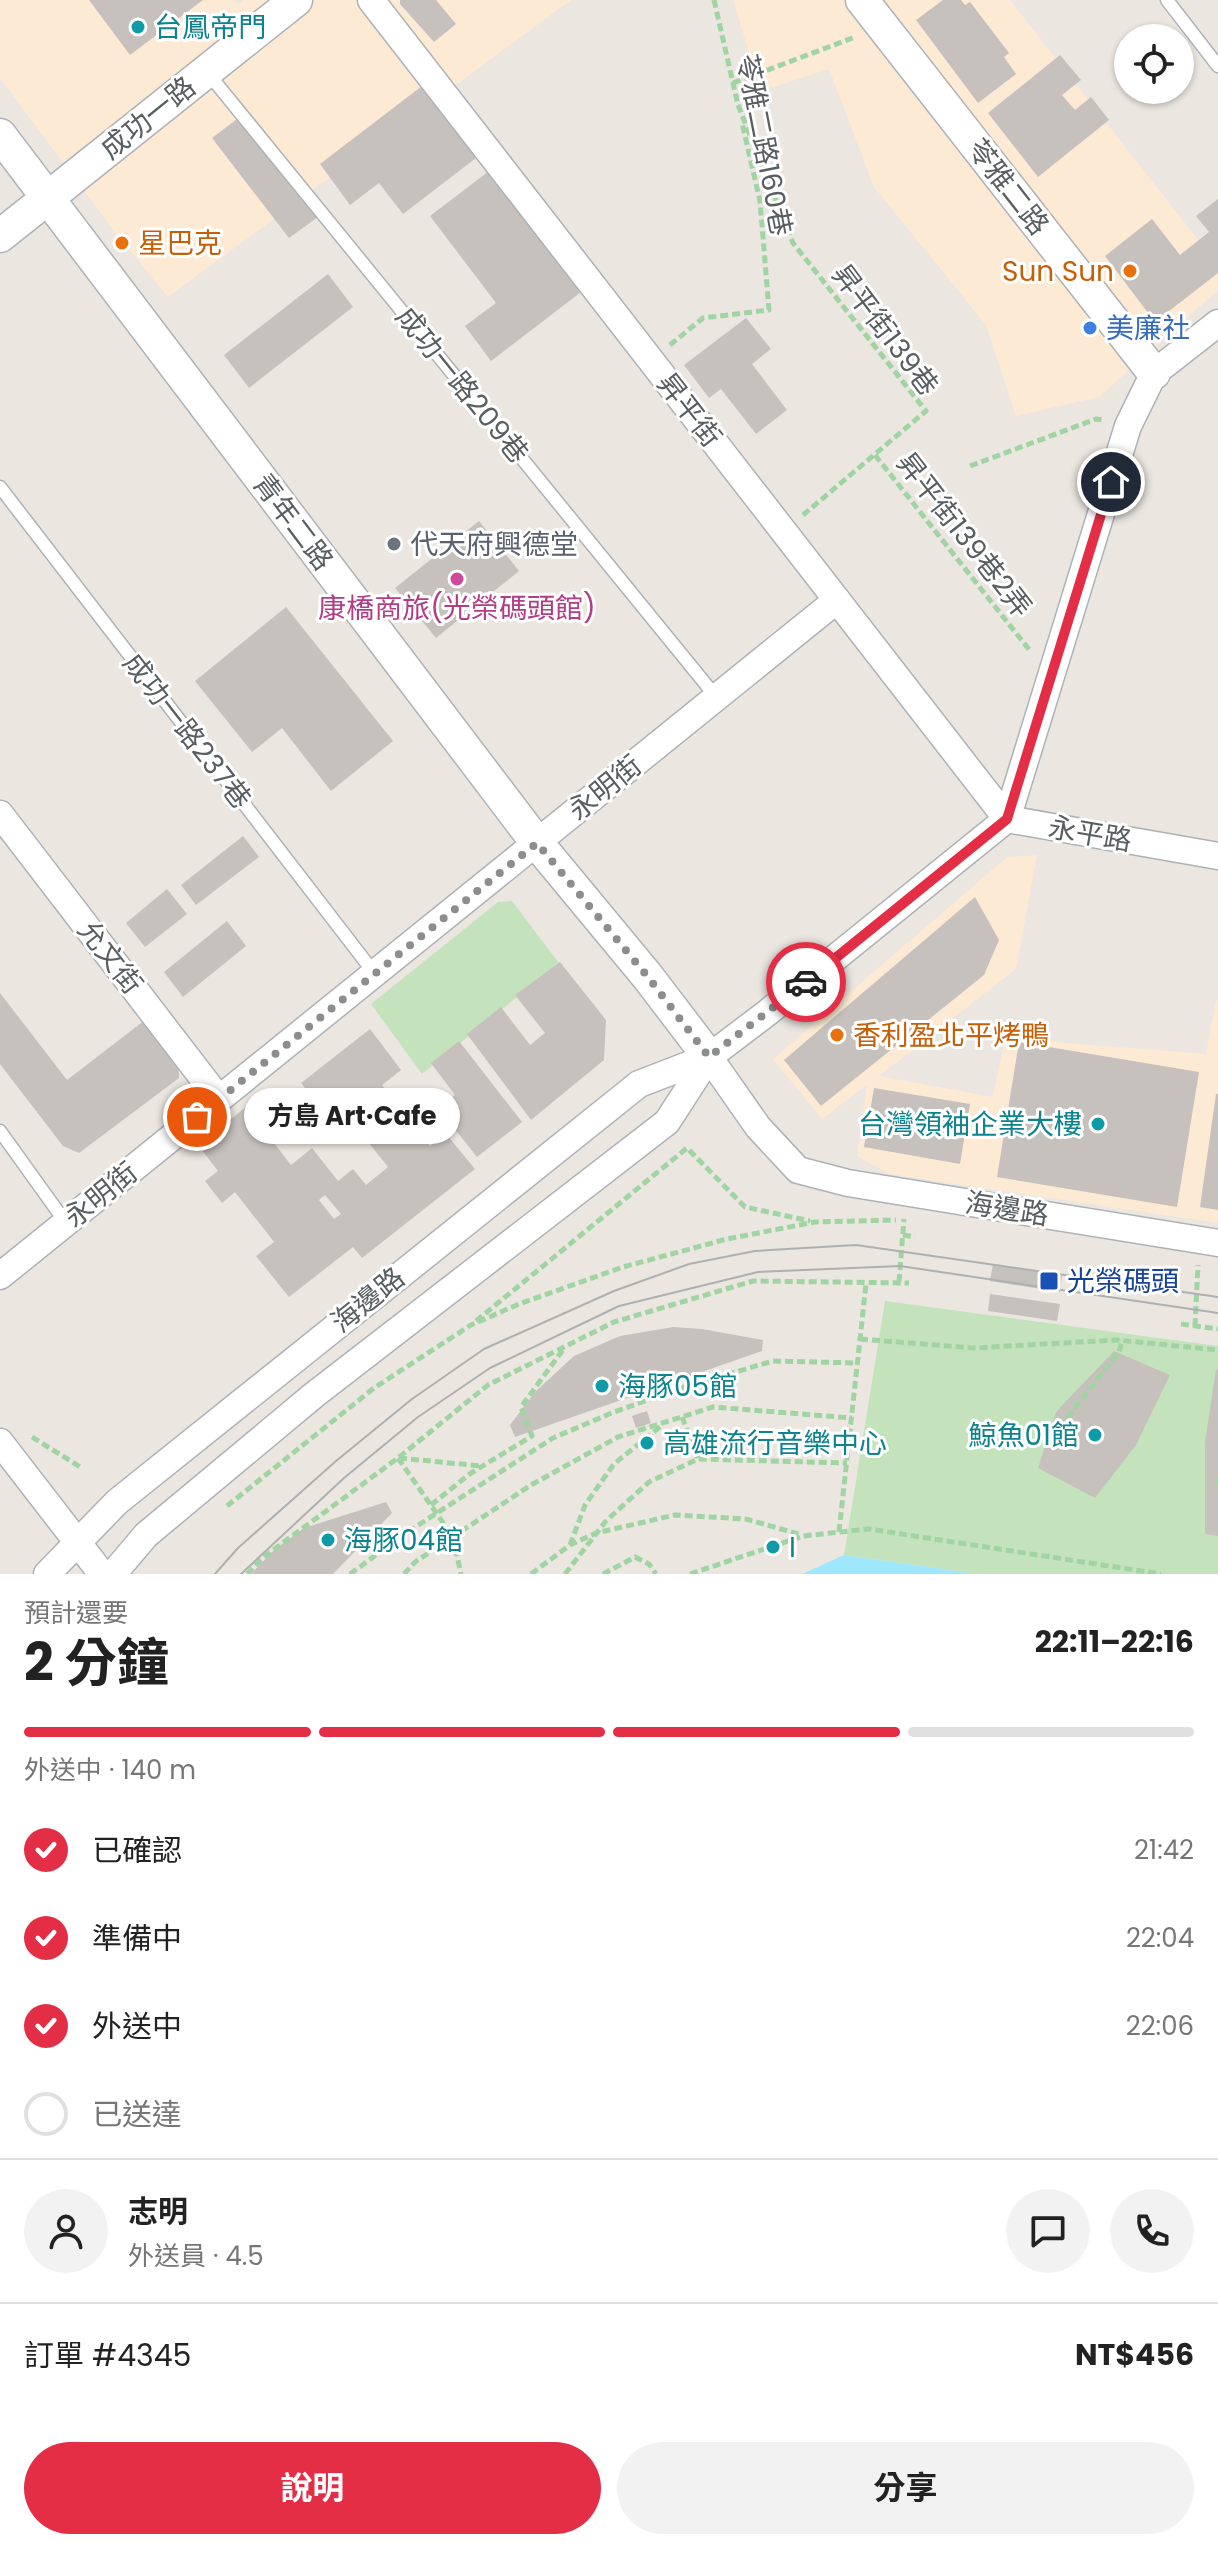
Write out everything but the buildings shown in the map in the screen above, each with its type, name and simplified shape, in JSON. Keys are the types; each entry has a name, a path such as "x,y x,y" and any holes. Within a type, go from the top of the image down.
{"street":[{"name":"成功一路","path":"0,236 296,0"},
{"name":"昇平街","path":"371,0 1007,819"},
{"name":"苓雅二路","path":"862,0 1154,373"},
{"name":"青年二路","path":"0,135 537,843 648,977 709,1057"},
{"path":"709,1057 1007,819 1128,426 1154,373 1218,323"},
{"name":"永明街","path":"0,1276 837,600"},
{"name":"允文街","path":"0,814 219,1099"},
{"name":"永平路","path":"1007,819 1218,856"},
{"name":"海邊路","path":"709,1057 758,1127 798,1170 848,1183 1209,1242"},
{"name":"海邊路","path":"47,1574 117,1502 639,1084 709,1057"},
{"name":"海邊路","path":"113,1574 146,1535 314,1395 667,1122 709,1057"},
{"path":"0,1442 102,1574"}],"lane":[{"path":"1167,0 1217,61"},
{"name":"成功一路209巷","path":"207,72 717,698"},
{"name":"成功一路237巷","path":"0,487 375,974"},
{"path":"0,1131 66,1223"}],"path":[{"name":"苓雅二路160巷","path":"651,361 703,318 769,310 760,201 714,0"},
{"path":"733,83 883,27"},
{"name":"昇平街139巷","path":"738,105 793,243 926,411 783,531"},
{"path":"970,466 1096,419 1128,426"},
{"name":"昇平街139巷2弄","path":"875,455 1050,676"},
{"path":"227,1507 374,1388 471,1325 687,1148 745,1207 815,1222"},
{"path":"899,1282 907,1193"},
{"path":"471,1325 519,1304 623,1267 727,1239 815,1222 904,1220"},
{"path":"903,1235 915,1237"},
{"path":"1195,1326 1198,1280 1209,1242"},
{"path":"1187,1278 1198,1280"},
{"path":"247,1574 265,1556 398,1458 488,1385 614,1322 753,1281 909,1283"},
{"path":"839,1532 866,1284"},
{"path":"1181,1324 1218,1329"},
{"path":"860,1339 973,1348 1122,1341 1218,1350"},
{"path":"1060,1427 1119,1352 1122,1341"},
{"path":"431,1505 483,1466 532,1436 521,1407 565,1347"},
{"path":"350,1574 418,1525 553,1438 614,1412 773,1361 858,1363"},
{"path":"404,1574 415,1562 531,1485 618,1437 713,1407 852,1418"},
{"path":"682,1417 698,1459"},
{"path":"570,1545 585,1505 614,1464 665,1422"},
{"path":"29,1435 82,1468"},
{"path":"398,1458 483,1466"},
{"path":"398,1458 453,1537 461,1574"},
{"path":"565,1574 596,1533 649,1482 698,1459 847,1463"},
{"path":"1218,1478 1218,1485"},
{"path":"531,1574 570,1545 596,1533 675,1515 746,1519 803,1536"},
{"path":"690,1574 803,1536 869,1529 1161,1574"},
{"path":"603,1574 635,1557 649,1564 656,1574"}],"shaded area":[{"path":"0,0 234,0 238,4 244,0 571,0 168,297 117,235 0,78"},
{"path":"733,0 1010,0 1218,265 1218,290 1099,397 1016,416 986,325 874,187 829,69 761,91"},
{"path":"1037,855 1016,969 879,1076 993,1097 1005,1038 1206,1054 1218,1000 1218,1223 889,1174 857,1156 867,1085 822,1119 773,1059 1007,857"}],"green space":[{"path":"512,901 559,963 422,1074 371,1004 498,902"},
{"path":"885,1301 1218,1346 1218,1574 978,1574 844,1555"}],"water":[{"path":"844,1555 978,1574 802,1574"}],"tram line":[{"path":"215,1574 238,1548 336,1461 412,1399 484,1349 614,1291 689,1264 755,1251 856,1245 1218,1297"},
{"path":"241,1574 344,1478 418,1417 490,1368 619,1306 758,1272 900,1266 1218,1313"}],"way so far":[{"path":"197,1117 537,843 648,977 709,1057 806,982"}],"place":[{"name":"台鳳帝門","path":"138,27"},
{"name":"星巴克","path":"122,243"},
{"name":"Sun Sun","path":"1130,271"},
{"name":"美廉社","path":"1090,328"},
{"name":"代天府興德堂","path":"394,544"},
{"name":"康橋商旅(光榮碼頭館)","path":"457,579"},
{"name":"香利盈北平烤鴨","path":"837,1035"},
{"name":"方島 Art·Cafe","path":"197,1117"},
{"name":"台灣領袖企業大樓","path":"1098,1124"},
{"name":"光榮碼頭","path":"1049,1281"},
{"name":"海豚05館","path":"602,1386"},
{"name":"鯨魚01館","path":"1095,1435"},
{"name":"高雄流行音樂中心","path":"647,1443"},
{"name":"海豚04館","path":"328,1540"},
{"name":"I","path":"773,1547"}],"route":[{"path":"806,982 1007,819 1111,482"}]}
